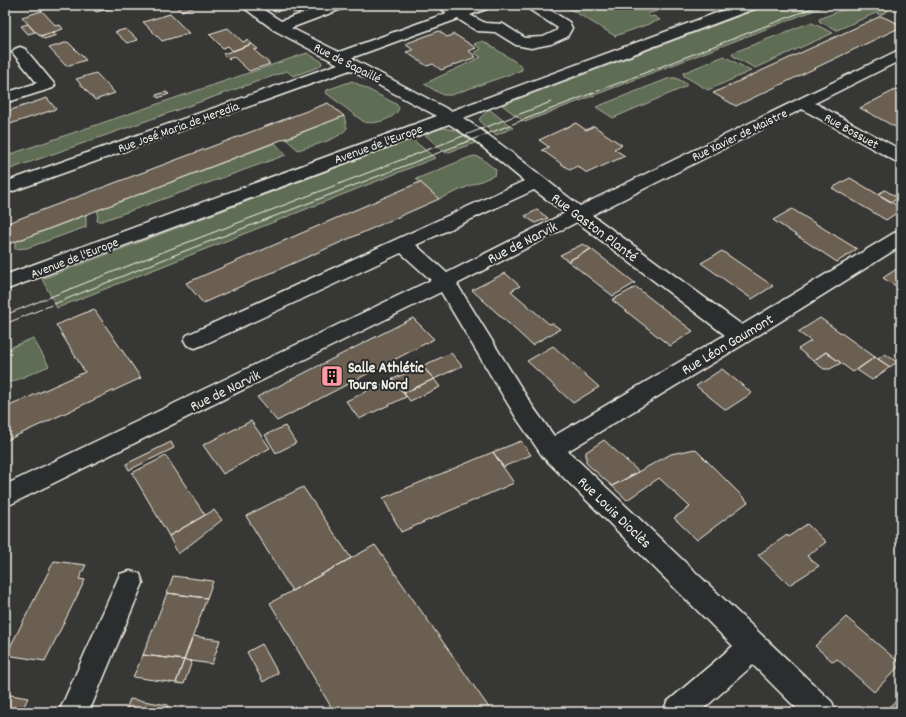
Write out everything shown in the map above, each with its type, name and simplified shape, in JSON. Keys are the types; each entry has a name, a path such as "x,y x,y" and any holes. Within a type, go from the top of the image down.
{"street":[{"name":"Rue de Sapaillé","path":"247,5 279,26 450,116"},
{"path":"279,26 339,5"},
{"path":"444,5 482,28 498,27 521,42 531,43 546,41 562,34 565,28 564,25 532,5"},
{"name":"Rue José Maria de Heredia","path":"5,188 345,60 484,5"},
{"name":"Avenue de l'Europe","path":"5,283 750,5"},
{"path":"5,98 47,84 20,52"},
{"name":"Rue Xavier de Maistre","path":"578,214 901,54"},
{"name":"Rue Bossuet","path":"803,103 901,157"},
{"name":"Rue Gaston Planté","path":"450,116 489,142 536,182 741,336"},
{"path":"195,340 536,182"},
{"name":"Rue de Narvik","path":"5,498 445,282 578,214"},
{"name":"Rue Léon Gaumont","path":"551,450 741,336 901,237"},
{"path":"404,244 445,282"},
{"name":"Rue Louis Dioclès","path":"445,282 525,413 551,450 821,712"},
{"path":"74,712 130,583"},
{"path":"678,712 753,647"}],"green space":[{"path":"661,5 657,11 647,14 650,17 654,16 660,20 615,36 565,6"},
{"path":"769,5 828,5 525,122 502,105"},
{"path":"854,5 875,5 888,11 880,15 876,13 837,30 820,22 819,19"},
{"path":"809,23 833,33 755,68 733,56 732,53"},
{"path":"483,41 522,66 522,70 451,95 443,95 424,84 481,57 474,53 481,49 474,44"},
{"path":"307,53 321,61 322,64 319,67 293,76 287,71 5,171 5,156"},
{"path":"724,56 751,71 708,90 684,76 683,73"},
{"path":"670,78 676,78 687,84 685,87 613,118 596,107"},
{"path":"352,81 396,104 399,108 397,112 389,118 379,122 364,122 326,93 327,90"},
{"path":"489,109 513,128 496,135 483,125 479,119"},
{"path":"344,116 347,128 338,136 324,142 298,150 286,139"},
{"path":"442,128 456,130 475,143 446,153 424,134"},
{"path":"412,139 435,158 57,308 42,279"},
{"path":"275,143 286,155 102,221 97,221 98,210"},
{"path":"475,156 481,158 496,170 495,175 439,199 416,179 470,157"},
{"path":"86,215 86,227 27,248 15,249 15,242"},
{"path":"33,338 49,366 5,385 5,350"}],"building":[{"path":"174,5 200,5 181,11"},
{"path":"265,5 288,5 273,11"},
{"path":"288,5 317,5 298,12"},
{"path":"288,5 298,12 294,13 288,8 276,12 273,11"},
{"path":"90,6 119,6 96,12"},
{"path":"42,11 56,26 60,25 63,29 40,36 22,17"},
{"path":"170,14 189,33 162,41 143,22"},
{"path":"881,16 901,25 901,27 736,106 713,93"},
{"path":"28,24 35,32 28,34 21,26"},
{"path":"228,28 243,42 247,40 252,44 233,51 228,46 223,48 209,34"},
{"path":"126,29 138,40 127,43 115,32"},
{"path":"439,31 447,37 454,34 476,48 469,51 476,57 441,70 433,64 427,66 406,52 413,50 405,44"},
{"path":"54,32 57,35 44,39 40,36"},
{"path":"68,42 86,60 66,66 49,48"},
{"path":"252,44 258,49 254,50 270,64 249,71 234,57 228,59 223,54"},
{"path":"96,73 115,93 95,100 76,79"},
{"path":"901,87 901,130 860,108"},
{"path":"166,92 169,94 158,98 156,95"},
{"path":"47,98 56,109 10,124 5,118 5,112"},
{"path":"328,103 344,116 9,244 5,238 5,224"},
{"path":"576,123 586,130 594,126 622,145 614,149 625,156 587,173 577,166 570,170 542,150 549,147 539,140"},
{"path":"850,178 901,208 901,210 886,220 832,188"},
{"path":"420,182 439,199 203,303 186,283"},
{"path":"885,190 898,198 892,202 878,194"},
{"path":"792,209 857,249 837,262 773,220"},
{"path":"537,210 548,218 535,223 525,216"},
{"path":"583,244 591,249 568,261 560,255"},
{"path":"591,249 635,283 613,296 568,261"},
{"path":"722,251 773,286 752,299 701,263"},
{"path":"901,266 901,289 883,278"},
{"path":"505,273 520,286 511,291 549,324 552,323 560,329 532,345 472,290"},
{"path":"636,287 693,331 670,346 612,300"},
{"path":"94,309 141,378 5,441 5,408 85,372 56,325"},
{"name":"Salle Athlétic Tours Nord","path":"413,318 434,339 277,421 257,397"},
{"path":"820,318 875,357 853,372 826,352 813,361 798,349 811,341 798,332"},
{"path":"553,346 599,387 573,403 527,361"},
{"path":"826,352 841,363 830,369 824,369 813,361"},
{"path":"451,353 462,366 434,379 422,366"},
{"path":"885,354 897,362 890,367 878,359"},
{"path":"875,357 890,367 872,380 857,370"},
{"path":"422,366 434,379 404,393 393,379"},
{"path":"722,369 752,393 726,410 696,386"},
{"path":"393,379 406,397 359,419 346,401"},
{"path":"434,379 440,387 410,401 404,393"},
{"path":"251,421 270,448 223,474 203,445"},
{"path":"285,426 296,443 276,453 265,435"},
{"path":"604,440 639,472 612,486 586,463 586,452"},
{"path":"521,441 531,455 503,467 493,452"},
{"path":"171,442 174,448 129,470 126,464"},
{"path":"695,449 748,502 697,540 674,518 690,507 659,478 627,500 612,486 671,454"},
{"path":"493,452 514,483 401,532 383,498"},
{"path":"166,456 205,515 169,536 132,473"},
{"path":"303,487 351,558 292,591 246,516"},
{"path":"214,510 222,520 178,554 169,536"},
{"path":"807,524 826,542 807,556 819,566 789,585 758,555 787,535 788,537"},
{"path":"375,545 492,712 334,712 270,603"},
{"path":"54,561 86,565 79,579 85,580 45,661 6,655"},
{"path":"173,576 213,581 207,598 167,593"},
{"path":"167,593 207,598 184,660 143,655"},
{"path":"846,617 901,664 874,692 837,659 833,662 815,646"},
{"path":"193,636 220,640 212,664 184,660"},
{"path":"262,644 278,673 263,682 247,652"},
{"path":"143,655 184,660 176,683 133,677"},
{"path":"184,660 192,661 184,684 176,683"},
{"path":"5,694 28,698 21,712 5,712"},
{"path":"130,699 168,705 166,712 125,712"},
{"path":"895,702 901,708 901,712 882,712"}],"tram line":[{"path":"5,324 177,254 820,5"},
{"path":"5,315 173,248 551,102"}],"place":[{"name":"Salle Athlétic Tours Nord","path":"332,376"}]}
